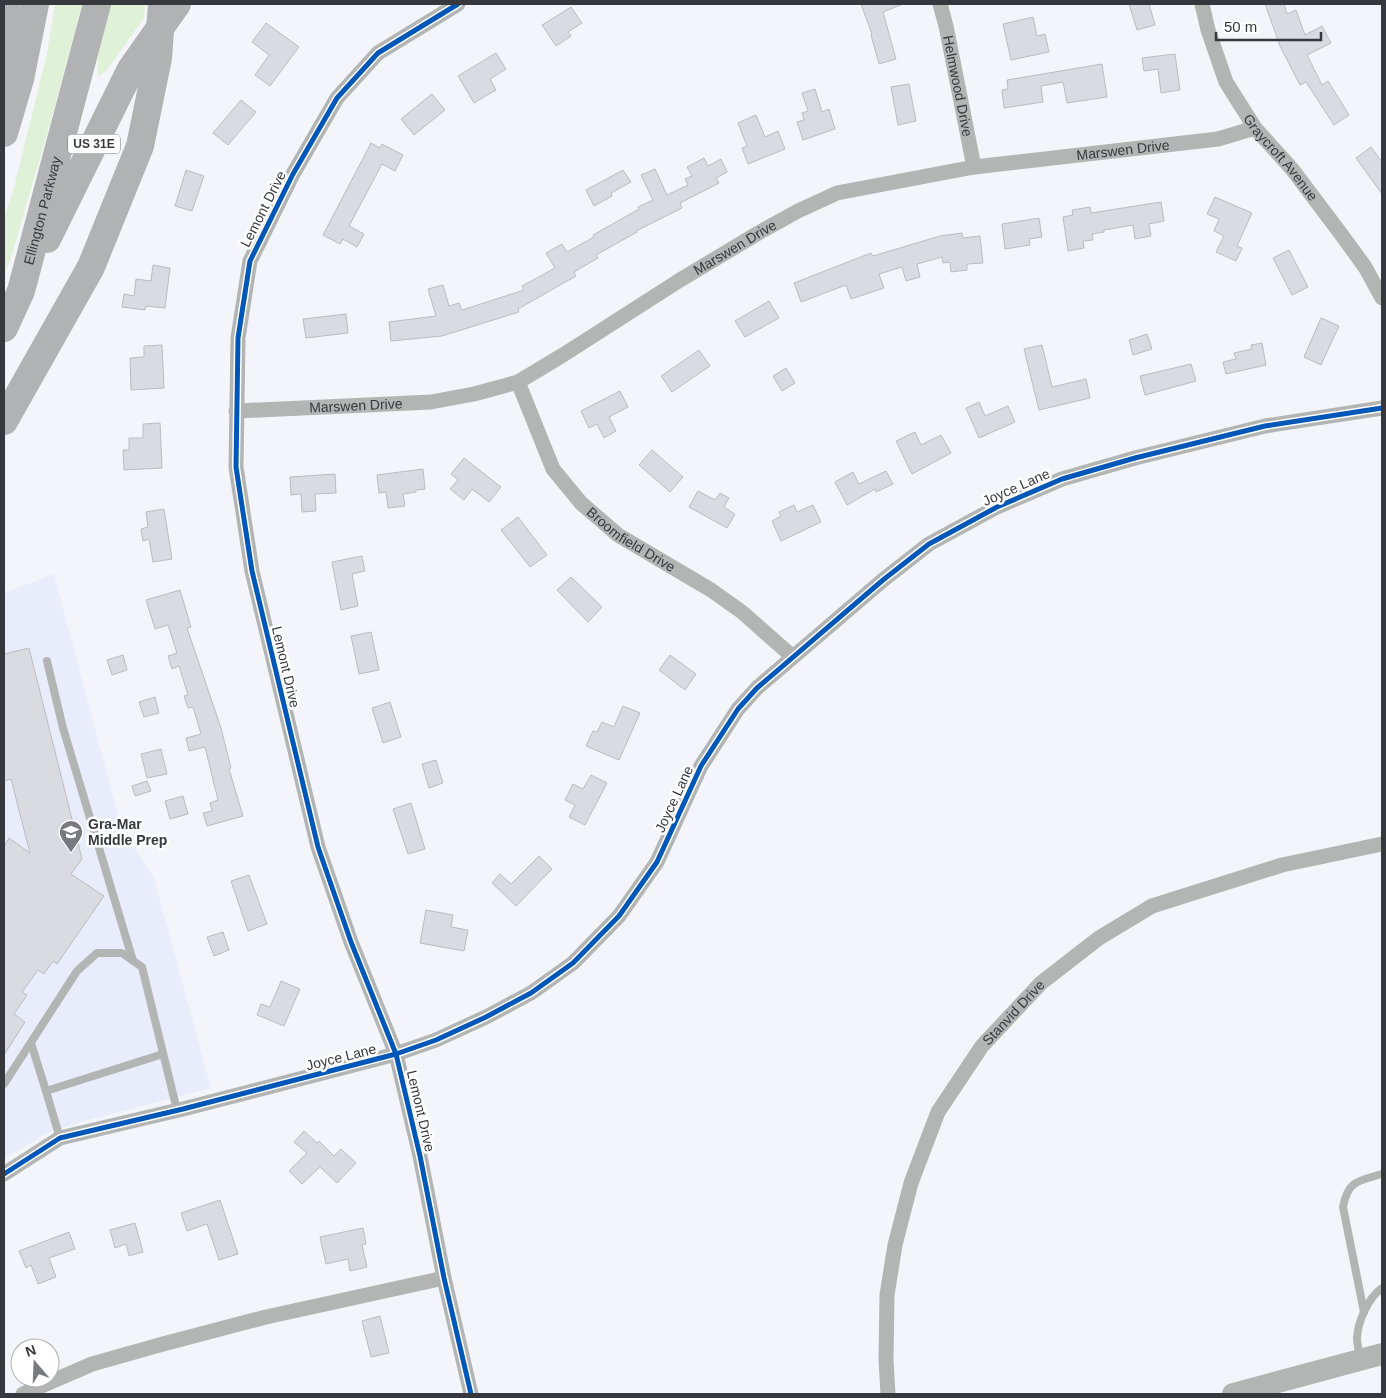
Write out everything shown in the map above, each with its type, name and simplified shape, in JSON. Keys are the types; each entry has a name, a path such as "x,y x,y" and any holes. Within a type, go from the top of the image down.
{"highway":[{"path":"4,106 8,60 6,4"},
{"path":"4,133 20,79 35,4"},
{"name":"Ellington Parkway","path":"4,328 21,292 96,4"},
{"path":"4,421 91,267 140,146 158,58 162,4"},
{"name":"US 31E","path":"21,292 131,69 177,4"}],"main road":[{"path":"1233,1394 1382,1354"}],"street":[{"name":"Lemont Drive","path":"458,4 378,53 337,98 293,174 250,261 238,338 236,467 252,571 318,847 351,942 396,1054 471,1394"},
{"name":"Helmwood Drive","path":"940,4 974,167"},
{"name":"Graycroft Avenue","path":"1202,4 1208,30 1226,82 1254,128 1292,169 1341,234 1365,267 1382,298"},
{"name":"Marswen Drive","path":"236,411 431,402 474,394 518,382 563,356 680,280 760,232 798,211 837,193 974,167 1209,141 1254,128"},
{"name":"Broomfield Drive","path":"518,382 553,468 581,503 618,535 711,590 742,612 793,657"},
{"name":"Joyce Lane","path":"4,1174 60,1138 396,1054 436,1040 486,1017 531,993 573,963 619,916 657,862 701,766 738,709 757,688 929,544 997,506 1062,479 1098,468 1265,426 1382,408"},
{"name":"Stanvid Drive","path":"888,1394 886,1360 888,1295 895,1245 911,1184 938,1112 982,1046 1042,983 1100,938 1152,906 1282,865 1382,844"},
{"path":"23,1394 92,1364 163,1344 266,1317 444,1278"}],"lane":[{"path":"47,661 62,728 133,961"},
{"path":"4,1084 77,972 97,953 122,953 142,967 177,1110"},
{"path":"31,1043 60,1138"},
{"path":"46,1091 163,1054"},
{"path":"1364,1312 1343,1207 1346,1192 1356,1182 1382,1174"},
{"path":"1360,1360 1357,1337 1364,1312 1379,1290"}],"shaded area":[{"name":"Gra-Mar Middle Prep","path":"54,574 121,827 154,878 211,1088 81,1122 47,1133 4,1159 4,593"}],"green space":[{"path":"55,4 82,4 49,127 11,258 4,275 4,217 13,192 47,53"},
{"path":"111,4 145,4 144,18 106,71 98,76 98,57"}],"building":[{"path":"861,4 903,4 883,12 896,59 879,64 872,34"},
{"path":"1129,4 1149,4 1155,25 1137,30"},
{"path":"1265,4 1284,4 1287,14 1296,10 1305,35 1322,26 1331,43 1307,55 1322,85 1328,81 1349,115 1334,125 1306,82 1300,85 1280,46"},
{"path":"571,7 582,23 568,32 571,36 556,46 542,25"},
{"path":"1033,17 1037,36 1045,34 1049,52 1011,60 1003,24"},
{"path":"266,23 299,47 270,86 255,75 269,55 252,42"},
{"path":"496,53 506,69 490,79 496,90 474,103 458,76"},
{"path":"1175,54 1180,90 1161,93 1158,69 1144,71 1142,58"},
{"path":"1102,64 1107,97 1067,103 1063,82 1041,86 1043,102 1004,108 1002,90 1008,89 1007,80"},
{"path":"909,84 916,121 898,125 891,87"},
{"path":"815,89 822,112 829,109 835,129 803,140 797,122 804,120 802,113 808,111 802,93"},
{"path":"432,94 445,110 414,135 401,119"},
{"path":"241,100 256,112 228,145 213,133"},
{"path":"756,115 765,137 778,131 785,149 748,164 742,148 747,146 738,123"},
{"path":"371,143 380,148 382,144 403,155 395,171 382,164 349,226 364,234 357,247 343,239 340,244 323,235"},
{"path":"1371,147 1382,162 1382,194 1356,158"},
{"path":"704,158 708,166 721,159 727,172 716,178 719,183 680,203 682,208 636,231 596,255 598,258 574,272 576,276 518,309 519,312 442,336 391,341 389,322 436,316 428,289 443,285 449,306 459,303 462,310 524,290 522,286 555,268 546,253 562,244 567,252 639,209 638,207 653,200 641,175 655,169 667,195 688,185 685,179 692,176 687,167"},
{"path":"186,170 204,176 192,211 175,206"},
{"path":"623,170 631,182 611,193 612,196 594,206 586,190"},
{"path":"1215,197 1252,213 1237,246 1242,248 1236,261 1216,252 1224,236 1214,231 1219,219 1207,214"},
{"path":"1161,202 1164,221 1149,224 1151,236 1135,239 1133,225 1104,230 1104,232 1092,234 1093,240 1083,241 1084,248 1068,251 1063,217 1073,215 1072,210 1090,207 1091,213"},
{"path":"1039,218 1042,237 1029,239 1030,245 1005,249 1002,224"},
{"path":"962,233 963,238 980,236 983,263 967,264 967,270 951,272 950,262 943,263 942,257 917,264 920,277 906,281 902,267 879,274 884,288 851,299 846,285 801,302 794,283 871,253 873,256 940,236"},
{"path":"1289,250 1308,287 1292,295 1273,258"},
{"path":"153,265 170,268 165,308 146,306 145,310 122,307 124,294 134,296 136,279 151,281"},
{"path":"769,301 779,318 745,337 735,321"},
{"path":"346,314 348,333 306,338 303,319"},
{"path":"1321,318 1339,326 1321,365 1304,357"},
{"path":"1147,334 1152,349 1133,355 1129,340"},
{"path":"1262,343 1266,365 1226,374 1223,362 1236,359 1234,353 1252,349 1251,345"},
{"path":"162,345 164,388 131,390 130,358 144,357 144,346"},
{"path":"1042,345 1052,387 1086,379 1090,398 1039,410 1024,349"},
{"path":"699,350 710,366 672,392 661,376"},
{"path":"1191,364 1196,381 1145,395 1140,376"},
{"path":"786,368 795,383 782,391 773,376"},
{"path":"620,391 628,407 609,417 616,431 604,438 597,424 589,428 581,411"},
{"path":"979,402 985,416 1008,406 1015,422 979,438 966,408"},
{"path":"160,423 162,468 124,470 123,450 129,450 129,438 143,438 143,424"},
{"path":"915,432 921,445 941,435 951,453 912,474 896,441"},
{"path":"652,450 683,477 670,492 639,465"},
{"path":"464,458 501,487 489,502 472,489 464,500 450,489 458,480 451,474"},
{"path":"423,469 425,489 403,494 405,506 388,508 386,492 379,493 377,475"},
{"path":"886,471 893,484 876,492 875,489 847,505 835,482 853,472 859,484"},
{"path":"335,474 336,493 315,494 316,511 302,512 301,494 291,495 290,477"},
{"path":"698,491 715,500 720,493 729,498 724,507 735,514 727,528 689,507"},
{"path":"794,505 797,512 813,505 821,522 781,541 772,521 781,516 779,512"},
{"path":"164,509 172,559 153,562 149,539 143,541 141,529 148,527 146,512"},
{"path":"518,517 547,555 530,567 501,530"},
{"path":"362,556 365,571 352,574 358,606 341,610 332,562"},
{"path":"571,577 602,607 588,622 557,590"},
{"path":"180,590 191,627 187,628 221,728 231,768 229,769 243,816 207,826 203,813 212,811 210,803 218,800 205,747 189,751 186,738 201,734 193,707 188,708 184,696 188,695 179,666 172,669 168,656 177,653 168,625 155,629 146,600"},
{"path":"371,632 379,670 359,674 351,636"},
{"path":"29,648 82,859 71,874 104,896 57,964 53,961 44,974 38,970 22,992 27,995 14,1014 25,1022 4,1055 4,846 9,838 30,853 11,779 4,781 4,654"},
{"path":"123,655 127,670 112,675 107,660"},
{"path":"670,655 696,674 685,690 659,670"},
{"path":"155,697 159,713 144,717 139,702"},
{"path":"390,702 401,737 383,743 372,708"},
{"path":"623,706 640,713 619,760 586,746 593,731 597,732 602,722 614,727"},
{"path":"161,749 167,774 147,778 141,754"},
{"path":"436,760 443,783 429,788 422,764"},
{"path":"591,775 607,783 585,825 569,817 575,805 565,800 573,784 583,789"},
{"path":"147,781 151,791 135,796 132,786"},
{"path":"183,796 188,814 170,819 165,801"},
{"path":"411,803 425,849 408,854 393,809"},
{"path":"539,856 552,869 516,906 492,883 500,874 511,884"},
{"path":"249,875 267,924 248,931 231,881"},
{"path":"426,910 453,915 451,927 468,930 464,951 420,943"},
{"path":"223,932 229,950 214,956 207,937"},
{"path":"281,981 300,989 284,1026 257,1015 261,1004 270,1007"},
{"path":"304,1131 317,1143 319,1141 334,1156 341,1149 356,1163 337,1183 320,1167 302,1184 289,1171 307,1153 294,1142"},
{"path":"220,1200 238,1254 219,1260 207,1224 187,1231 181,1213"},
{"path":"135,1223 143,1252 129,1256 126,1244 115,1248 110,1230"},
{"path":"363,1228 366,1244 362,1245 367,1267 350,1271 348,1259 326,1264 320,1237"},
{"path":"69,1232 75,1249 49,1258 56,1277 38,1284 31,1265 26,1268 19,1251"},
{"path":"380,1316 389,1353 371,1357 362,1321"}],"cycle path":[{"path":"458,4 378,53 337,98 293,174 250,261 238,338 236,467 252,571 318,847 351,942 396,1054 471,1394"},
{"path":"4,1174 60,1138 183,1109 396,1054 436,1040 486,1017 531,993 573,963 619,916 657,862 701,766 738,709 757,688 883,580 929,544 997,507 1062,479 1135,458 1265,426 1382,408"}],"place":[{"name":"Gra-Mar Middle Prep","path":"71,853"}]}
